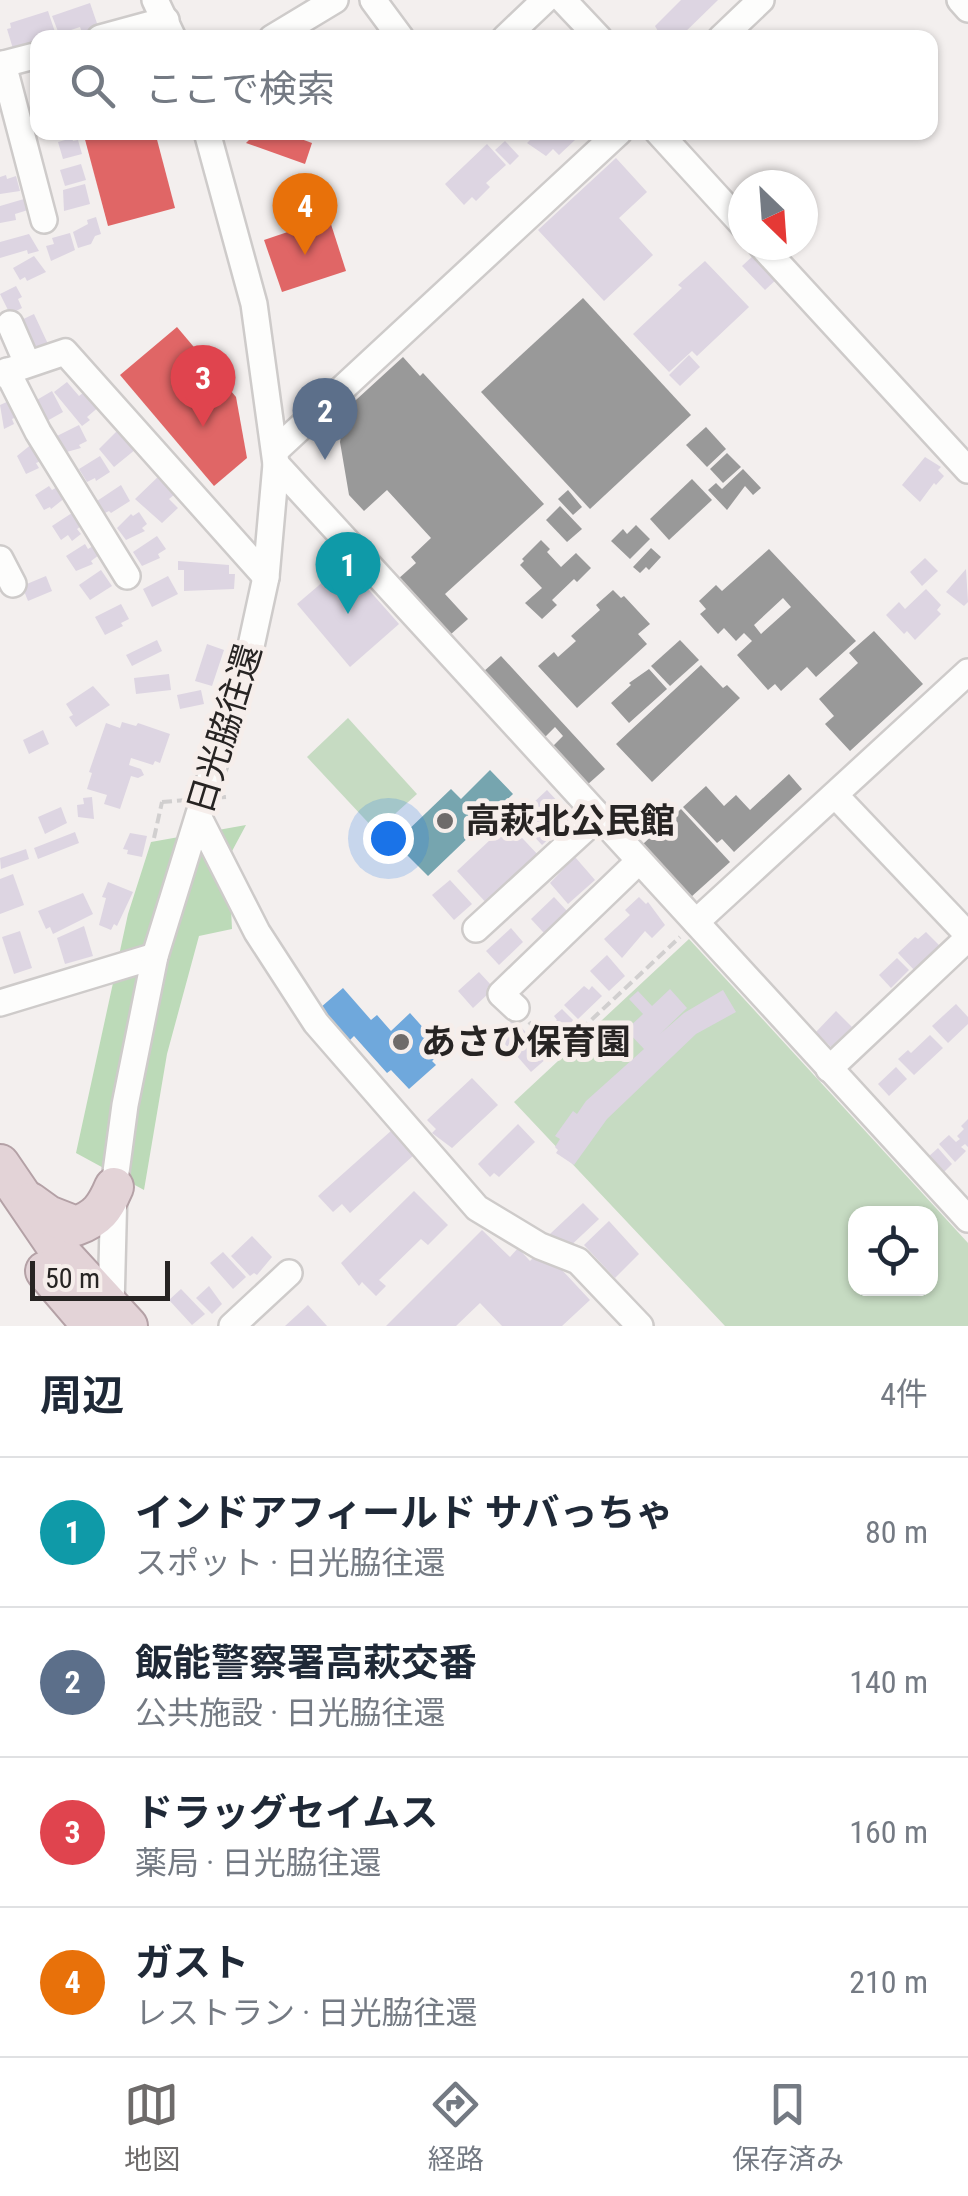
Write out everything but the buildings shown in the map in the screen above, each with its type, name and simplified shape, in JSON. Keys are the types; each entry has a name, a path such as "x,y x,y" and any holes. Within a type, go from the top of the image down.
{"highway":[{"path":"7,1190 48,1215 76,1226 94,1220 106,1208 114,1187"},
{"path":"7,1190 60,1252 110,1321"}],"street":[{"path":"285,30 335,0"},
{"path":"373,0 395,30"},
{"path":"514,30 545,0"},
{"path":"563,0 591,30"},
{"path":"729,30 761,0"},
{"path":"960,0 968,8"},
{"path":"127,30 165,19"},
{"path":"30,57 2,64 19,155 44,220"},
{"name":"日光脇往還","path":"110,1321 118,1145 155,956 251,646 266,577 276,457 254,304 209,140"},
{"path":"610,140 276,457 639,861 692,926 830,1068 968,1219"},
{"path":"665,140 728,209"},
{"path":"776,260 968,470"},
{"path":"10,324 12,369 38,432 127,576"},
{"path":"12,369 65,352 266,577"},
{"path":"0,559 13,584"},
{"path":"692,926 968,672"},
{"path":"830,1068 968,936 835,795"},
{"path":"476,929 598,817"},
{"path":"199,818 257,932 316,1023 477,1208 540,1246 578,1261 640,1326"},
{"path":"516,1008 501,994 639,861"},
{"path":"0,1003 155,956"},
{"path":"232,1326 289,1273"}],"path":[{"path":"154,838 162,802 226,798"},
{"path":"516,1008 556,1053 692,926"}],"green space":[{"path":"348,718 417,794 376,831 307,757"},
{"path":"246,825 216,881 231,908 232,929 199,936 167,1054 144,1190 76,1153 128,914 151,842"},
{"path":"689,939 934,1206 848,1206 848,1296 938,1296 938,1210 968,1243 968,1326 725,1326 514,1102"}],"place":[{"name":"ガスト","path":"305,255"},
{"name":"ドラッグセイムス","path":"203,427"},
{"name":"飯能警察署高萩交番","path":"325,460"},
{"name":"インドアフィールド サバっちゃ","path":"348,614"},
{"name":"高萩北公民館","path":"445,821"},
{"name":"あさひ保育園","path":"401,1042"}]}
